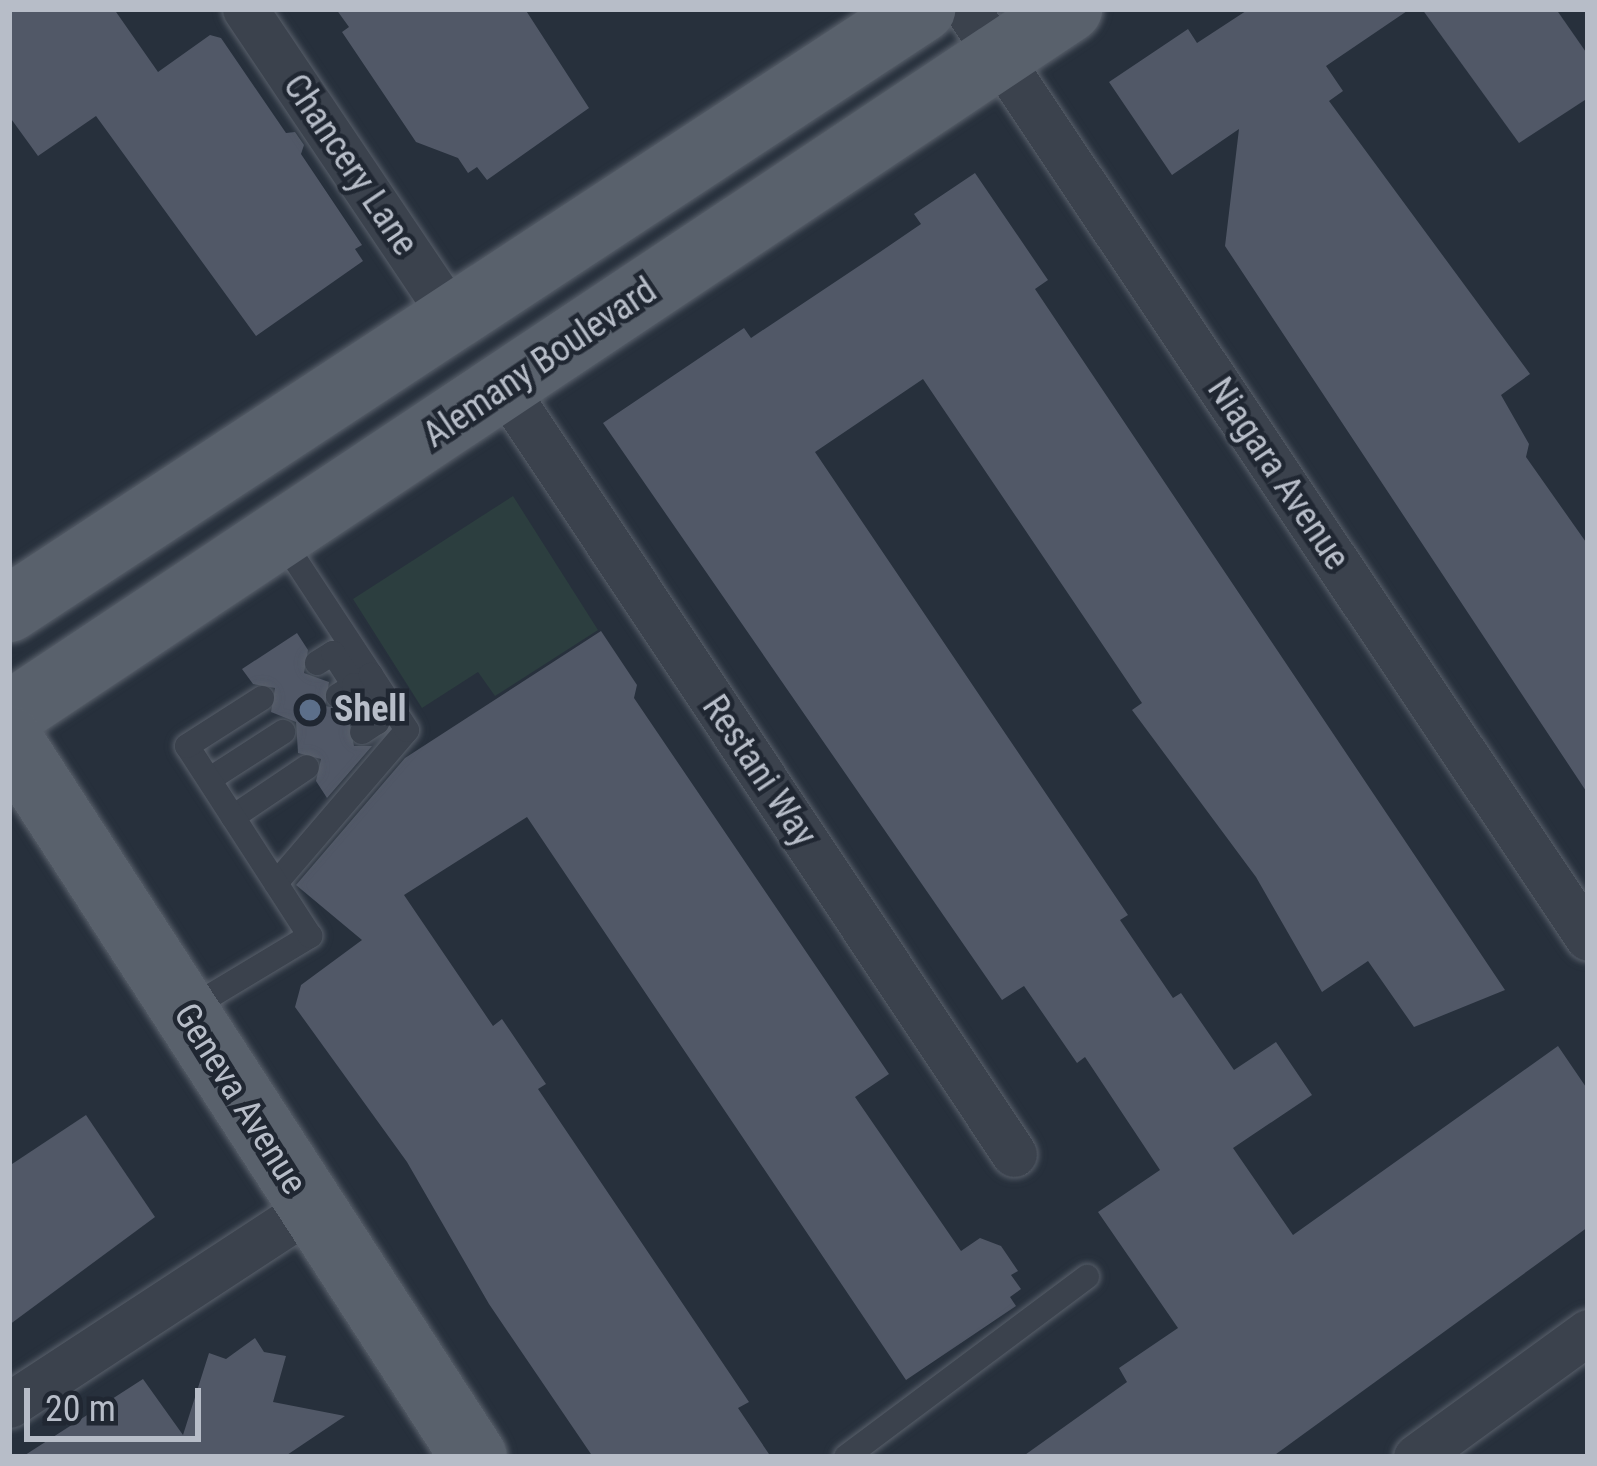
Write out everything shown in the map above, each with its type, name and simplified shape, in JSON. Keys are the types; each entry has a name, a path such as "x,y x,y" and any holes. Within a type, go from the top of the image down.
{"main road":[{"path":"9,610 455,321 922,9"},
{"name":"Alemany Boulevard","path":"9,715 504,387 983,33 1069,9"},
{"name":"Geneva Avenue","path":"9,739 309,1209 474,1457"}],"street":[{"name":"Chancery Lane","path":"245,9 455,321"},
{"name":"Niagara Avenue","path":"983,33 1588,938"},
{"name":"Restani Way","path":"504,387 1014,1154"},
{"path":"9,1405 309,1209"},
{"path":"1416,1457 1588,1332"}],"lane":[{"path":"276,883 407,730 354,686 280,536"},
{"path":"316,663 333,653 377,722 362,732"},
{"path":"184,1012 310,936 187,746 262,698"},
{"path":"210,779 284,732"},
{"path":"233,817 307,767"},
{"path":"846,1457 1087,1277"}],"shaded area":[{"path":"513,496 598,630 495,696 478,672 422,708 353,599"}],"building":[{"path":"9,9 114,9 158,72 210,35 221,38 286,133 295,132 304,145 301,154 362,245 355,249 363,261 256,336 96,116 38,156 9,116"},
{"path":"336,9 525,9 589,108 487,180 477,167 468,173 458,158 416,142 342,32 349,27"},
{"path":"1249,9 1410,9 1326,66 1343,91 1329,101 1530,374 1501,395 1529,444 1526,457 1588,545 1588,794 1225,246 1239,129 1172,175 1109,82 1188,29 1197,43"},
{"path":"1422,9 1556,9 1588,55 1588,98 1519,143"},
{"path":"975,173 1048,280 1035,289 1505,990 1414,1027 1368,961 1322,992 1256,877 1132,710 1142,703 923,379 815,452 1128,915 1120,920 1173,998 1181,993 1234,1070 1276,1042 1312,1095 1233,1148 1293,1235 1558,1046 1588,1090 1588,1227 1272,1457 1022,1457 1127,1382 1119,1368 1178,1328 1098,1212 1160,1170 1085,1057 1077,1063 1024,986 1002,1000 603,423 744,328 751,338 880,252 921,224 914,214"},
{"path":"601,631 637,685 634,698 889,1074 855,1097 961,1251 980,1238 1001,1246 1018,1271 1011,1275 1021,1289 1010,1297 1016,1306 906,1380 527,817 404,895 493,1026 502,1019 546,1084 538,1089 749,1402 738,1408 771,1457 593,1457 489,1304 407,1162 295,1007 301,985 362,940 296,885 405,758"},
{"path":"297,633 308,650 304,673 329,682 325,706 347,710 354,746 372,746 327,798 316,781 321,759 298,753 296,722 271,712 275,688 253,684 242,669"},
{"path":"86,1115 155,1217 9,1325 9,1166"},
{"path":"255,1338 264,1352 286,1356 273,1402 345,1416 284,1457 22,1457 143,1379 183,1435 209,1353 226,1359"}],"place":[{"name":"Shell","path":"310,710"}]}
